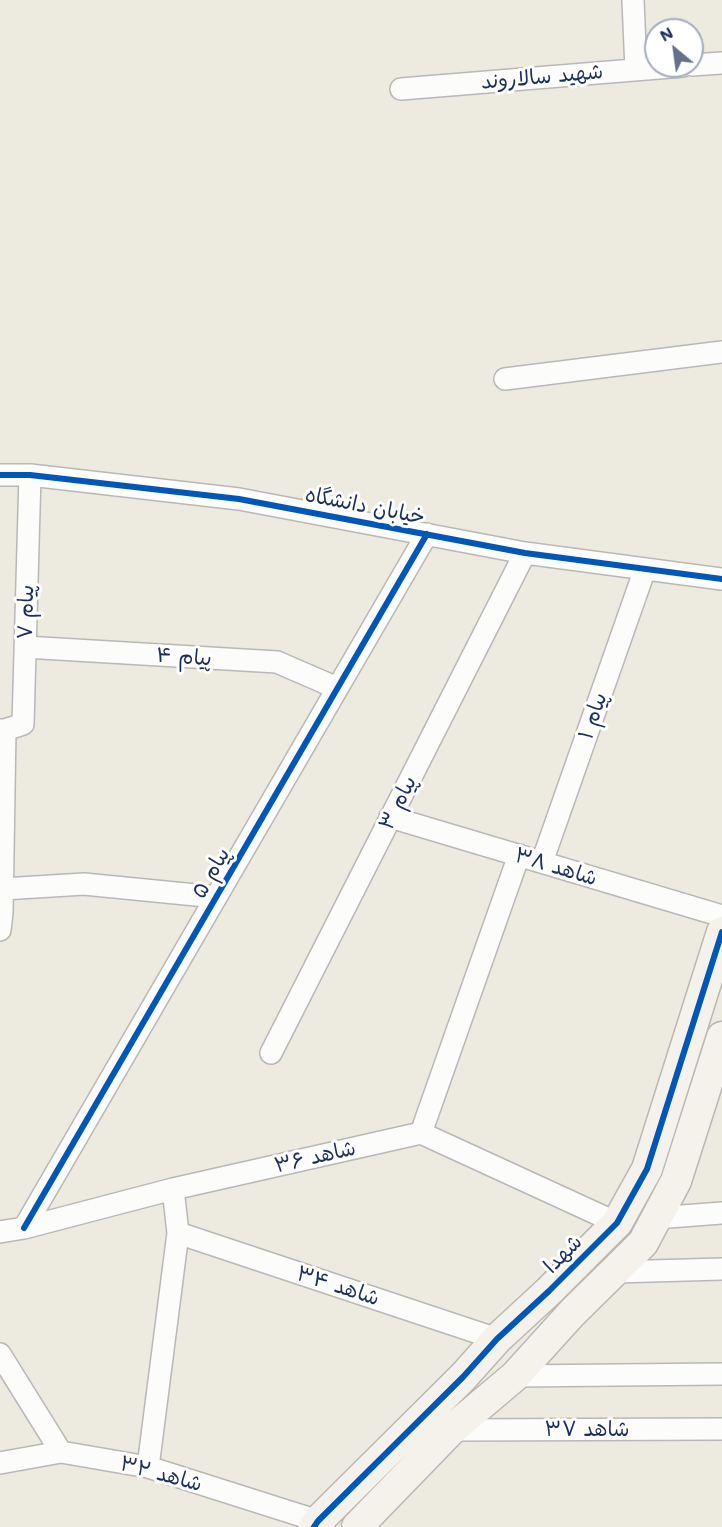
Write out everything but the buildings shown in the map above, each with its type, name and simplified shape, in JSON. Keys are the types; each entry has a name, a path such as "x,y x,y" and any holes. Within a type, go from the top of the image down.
{"street":[{"path":"633,0 636,70"},
{"path":"704,64 722,63"},
{"name":"شهید سالاروند","path":"401,89 644,69"},
{"path":"505,379 722,352"},
{"name":"خیابان دانشگاه","path":"0,475 30,475 239,499 525,553 722,579"},
{"name":"پیام ۷","path":"3,730 23,724 30,475"},
{"name":"پیام ۵","path":"24,1228 427,534"},
{"name":"پیام ۳","path":"271,1053 525,553"},
{"name":"پیام ۱","path":"542,862 645,569"},
{"name":"پیام ۴","path":"25,647 277,662 338,688"},
{"path":"0,930 3,888 3,730"},
{"name":"شاهد ۳۸","path":"390,817 722,916"},
{"path":"519,855 421,1133 617,1223"},
{"path":"3,888 84,884 216,897"},
{"name":"شهدا","path":"316,1524 463,1377 497,1339 617,1223 647,1169 722,932"},
{"path":"357,1527 451,1431 515,1377 572,1313 643,1243 676,1181 721,1046"},
{"name":"شاهد ۳۶","path":"0,1232 24,1228 173,1189 421,1133"},
{"path":"148,1467 178,1233 173,1189"},
{"path":"656,1218 722,1213"},
{"name":"شاهد ۳۴","path":"178,1233 497,1339"},
{"path":"615,1272 722,1269"},
{"path":"0,1354 61,1452"},
{"path":"515,1377 722,1374"},
{"name":"شاهد ۳۷","path":"451,1431 722,1429"},
{"name":"شاهد ۳۲","path":"0,1463 61,1452 148,1467 316,1524"}],"cycle path":[{"path":"0,475 30,475 239,499 525,553 722,579"},
{"path":"24,1228 427,534"},
{"path":"314,1527 463,1377 497,1339 617,1223 647,1169 722,932"}]}
